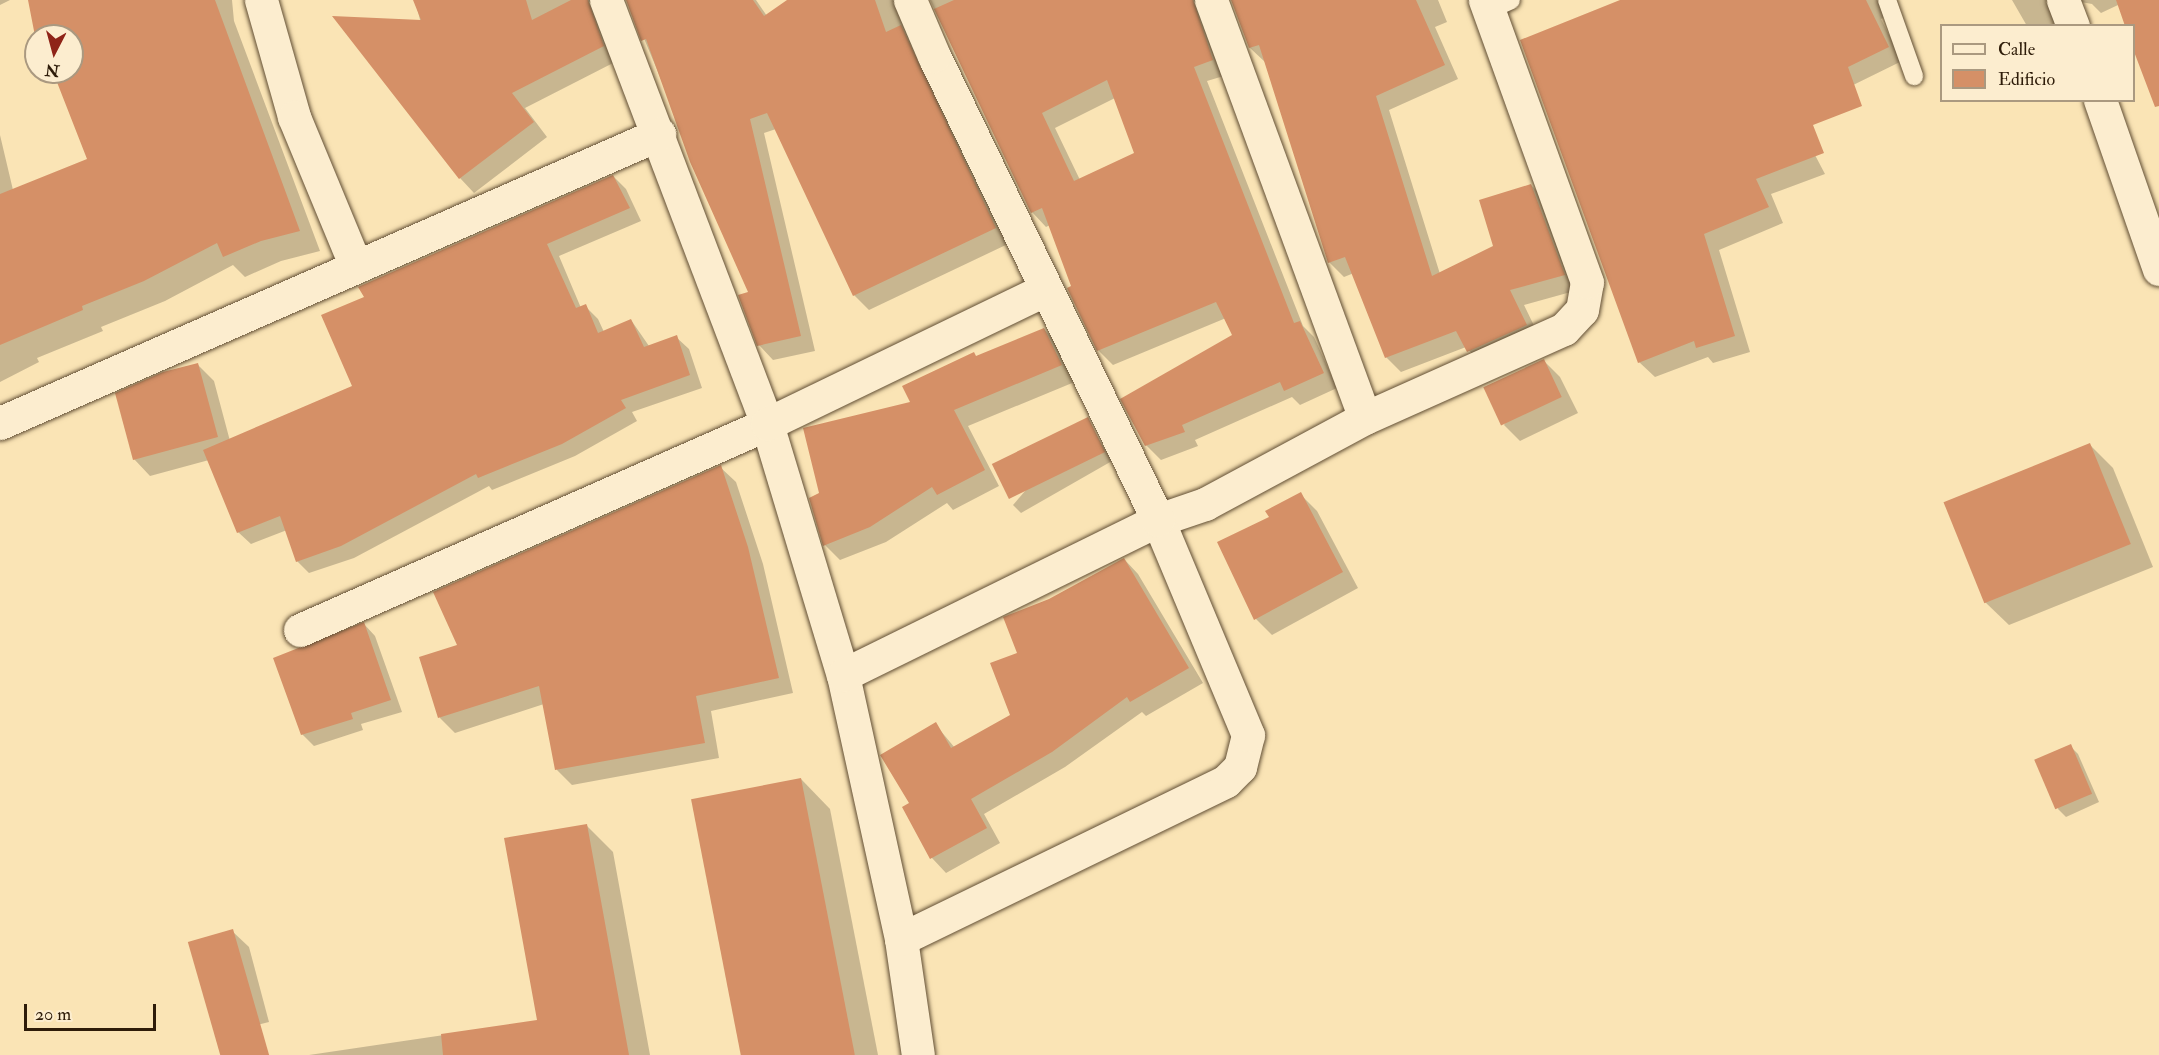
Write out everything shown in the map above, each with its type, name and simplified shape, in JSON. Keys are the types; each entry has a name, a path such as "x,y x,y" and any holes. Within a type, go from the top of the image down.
{"street":[{"path":"261,0 294,117 356,267"},
{"path":"606,0 768,424 843,675 901,939 918,1055"},
{"path":"901,939 1226,781 1240,767 1248,735 1158,520 910,0"},
{"path":"1211,0 1365,418"},
{"path":"2062,0 2072,24"},
{"path":"843,675 1158,520 1205,504 1365,418 1564,329 1582,310 1587,282 1495,3"},
{"path":"2101,102 2149,209 2159,269"},
{"path":"0,423 659,134"},
{"path":"300,630 768,424 1046,289"}],"lane":[{"path":"1887,0 1914,76"}],"building":[{"path":"28,0 215,0 300,231 261,241 223,257 217,243 144,281 82,306 83,310 0,345 0,194 87,159 58,84 84,84 84,24 33,24"},
{"path":"413,0 526,0 532,20 571,0 588,0 604,46 512,93 534,122 459,179 332,16 421,20"},
{"path":"626,0 753,0 764,16 787,0 875,0 886,32 901,25 996,228 853,296 767,113 750,119 801,336 757,346 738,295 748,292 690,162 646,39 641,41"},
{"path":"954,0 1193,0 1213,60 1194,67 1294,323 1300,321 1324,373 1284,391 1280,382 1182,425 1185,432 1145,446 1120,399 1232,335 1216,302 1097,351 1067,288 1071,286 1042,208 1031,213 934,9","holes":["1107,80 1134,153 1074,181 1042,113"]},
{"path":"1231,0 1416,0 1445,65 1376,96 1432,276 1493,246 1479,200 1531,184 1565,275 1510,290 1527,325 1467,352 1456,331 1385,358 1345,257 1328,263 1259,45 1249,48"},
{"path":"1620,0 1866,0 1889,47 1848,67 1862,106 1813,125 1824,153 1756,179 1769,207 1704,234 1735,336 1696,348 1694,341 1638,363 1520,40"},
{"path":"2116,0 2159,0 2159,106 2155,107 2135,54 2135,24 2124,24"},
{"path":"613,175 630,208 547,244 576,308 586,304 598,333 631,319 644,347 677,335 690,375 621,400 626,408 562,444 478,478 476,474 341,546 296,562 280,516 237,533 203,450 352,386 321,315 364,297 358,287"},
{"path":"1044,328 1062,365 954,410 985,470 937,495 932,487 870,527 823,546 809,498 819,493 803,428 910,402 902,386 974,352 976,356"},
{"path":"1544,359 1562,397 1501,425 1483,387"},
{"path":"198,363 218,437 133,460 115,393 163,372"},
{"path":"1088,417 1105,452 1009,499 992,464"},
{"path":"2090,443 2131,544 1984,603 1944,502"},
{"path":"721,465 748,547 779,678 696,696 705,743 555,770 539,686 438,718 419,657 457,645 433,592"},
{"path":"1301,492 1343,572 1254,620 1217,542 1269,517 1265,511"},
{"path":"1124,558 1189,668 1130,702 1127,697 1052,752 971,799 987,828 930,859 902,807 909,803 880,755 936,722 951,748 1010,715 990,663 1017,653 1003,617 1049,599"},
{"path":"364,622 391,700 351,713 353,719 301,735 273,658"},
{"path":"2071,744 2092,794 2055,809 2034,760"},
{"path":"801,778 855,1055 741,1055 691,799"},
{"path":"587,824 629,1055 443,1055 441,1034 537,1020 504,838"},
{"path":"233,929 269,1055 220,1055 188,942"}]}
